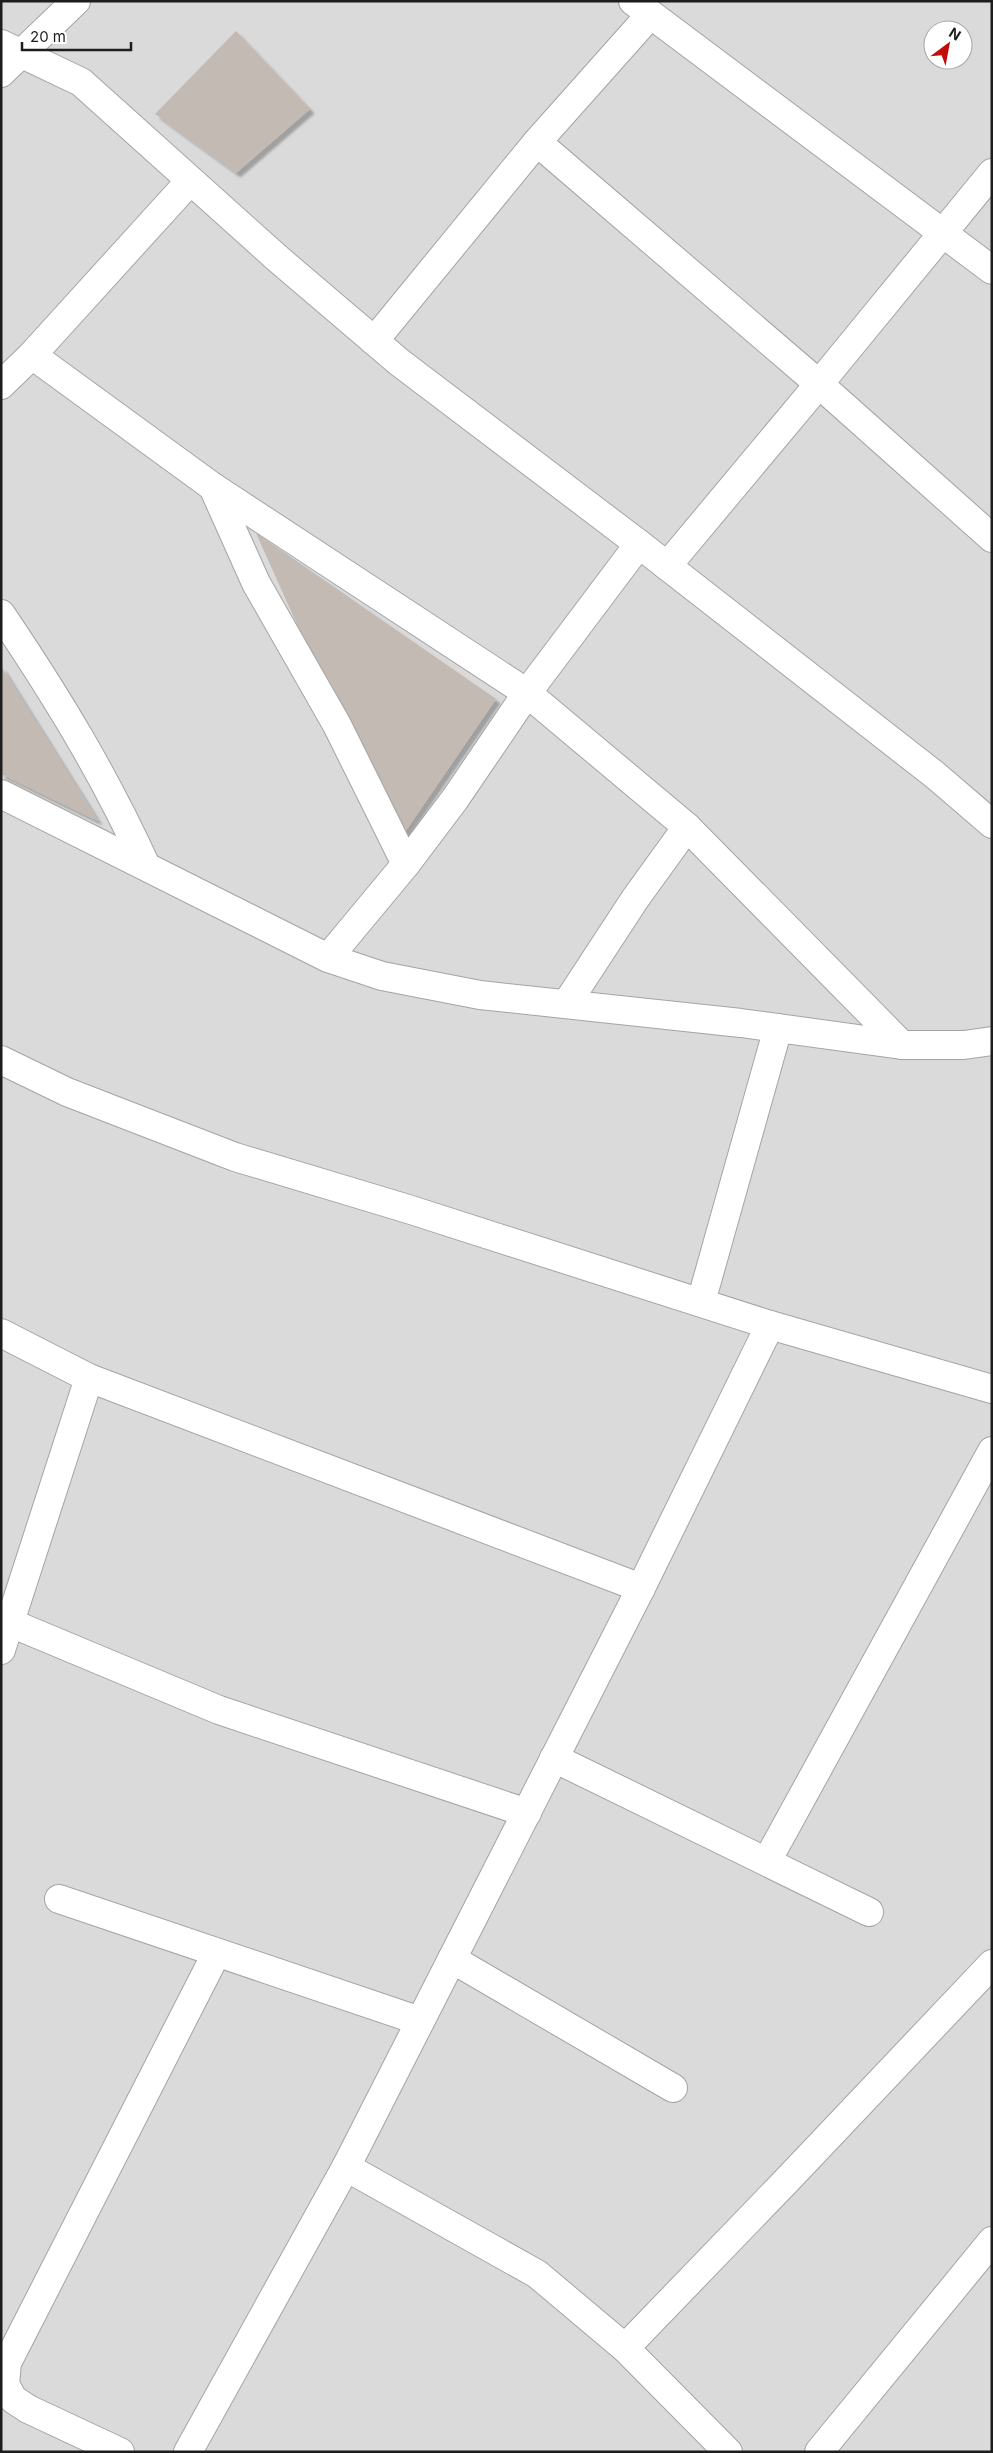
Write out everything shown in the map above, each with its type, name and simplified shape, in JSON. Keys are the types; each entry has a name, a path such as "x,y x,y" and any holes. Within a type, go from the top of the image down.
{"street":[{"path":"1,73 12,48 76,1"},
{"path":"374,341 537,142 641,8 992,270"},
{"path":"12,48 81,82 190,181 399,362 639,544 935,775 992,824"},
{"path":"537,142 819,384 992,538"},
{"path":"666,566 819,384 992,173"},
{"path":"1,385 32,355 190,181"},
{"path":"32,355 213,487 527,693 687,826 902,1044"},
{"path":"213,487 256,583 337,725 406,864"},
{"path":"328,958 406,864 455,799 527,693 639,544"},
{"path":"1,614 46,681 96,764 146,866"},
{"path":"1,794 328,958 382,976 460,991 902,1044 964,1045 992,1042"},
{"path":"567,1003 635,899 687,826"},
{"path":"701,1302 778,1028"},
{"path":"1,1060 67,1092 235,1157 408,1208 770,1325 992,1389"},
{"path":"188,2452 346,2167 641,1588 770,1325"},
{"path":"1,1333 89,1378 641,1588"},
{"path":"1,1650 5,1620 89,1378"},
{"path":"767,1861 992,1451"},
{"path":"5,1620 218,1710 526,1812"},
{"path":"554,1758 869,1912"},
{"path":"59,1899 216,1954 420,2021"},
{"path":"120,2452 28,2409 13,2399 5,2384 7,2363 216,1954"},
{"path":"452,1958 673,2088"},
{"path":"624,2348 791,2176 992,1964"},
{"path":"346,2167 537,2274 624,2348 728,2452"},
{"path":"819,2452 992,2241"}],"shaded area":[{"path":"1,1 992,1 992,2452 1,2452"}],"building":[{"path":"236,31 310,109 236,173 155,114"},
{"path":"256,533 496,699 396,845"},
{"path":"1,666 98,821 1,774"}]}
